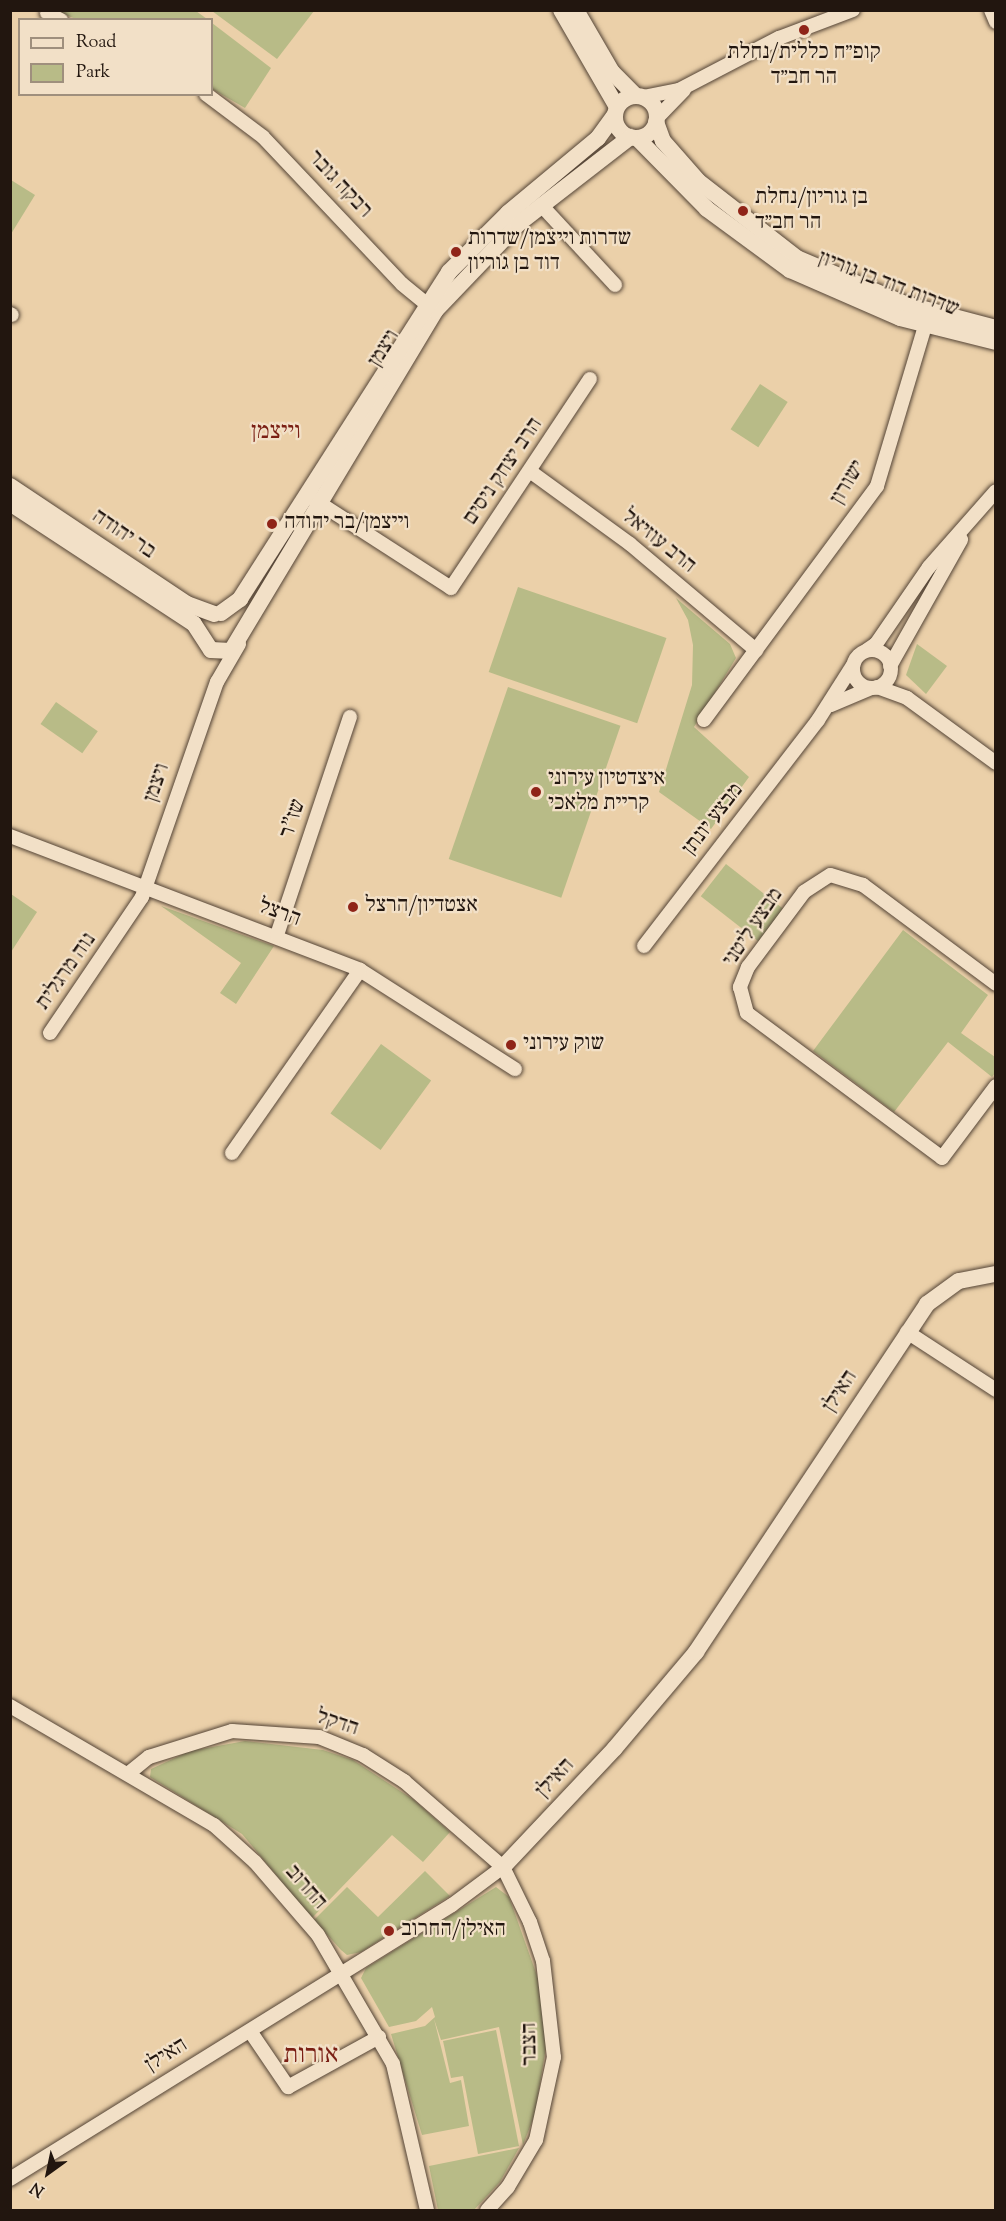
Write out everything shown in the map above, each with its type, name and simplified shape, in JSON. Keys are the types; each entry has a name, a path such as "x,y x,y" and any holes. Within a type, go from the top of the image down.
{"street":[{"path":"561,10 616,111 620,131 634,137 647,134 656,120 694,81"},
{"path":"576,10 612,72 653,105 656,120"},
{"path":"616,111 639,96 664,96 779,38 853,10"},
{"path":"992,10 996,22"},
{"path":"47,13 57,18"},
{"name":"רבקה גובר","path":"209,96 263,136 430,307"},
{"name":"ויצמן","path":"218,614 240,599 311,497 430,307 483,236 598,138 616,111"},
{"name":"שדרות דוד בן גוריון","path":"656,120 663,141 682,165 774,242 827,273 928,319 996,342"},
{"name":"ויצמן","path":"430,307 541,205 634,137"},
{"name":"שדרות דוד בן גוריון","path":"634,137 707,209 773,260 855,302 928,319 996,328"},
{"path":"541,205 615,285"},
{"name":"ישורון","path":"704,720 877,486 928,319"},
{"name":"הרב יצחק ניסים","path":"311,497 451,588 531,472 590,379"},
{"name":"הרב עוזיאל","path":"531,472 630,544 756,651"},
{"name":"בר יהודה","path":"10,486 187,604 218,614"},
{"path":"996,492 929,567 876,644 853,665 857,680 926,711 996,763"},
{"path":"874,687 891,668 943,570 996,492"},
{"name":"ויצמן","path":"118,935 146,888 213,693 311,497"},
{"name":"בר יהודה","path":"10,503 194,624 206,644"},
{"path":"218,614 240,624 240,641 224,653 206,644 204,624 218,614"},
{"name":"ויצמן","path":"206,644 213,693"},
{"path":"867,650 884,654 891,668 926,711"},
{"name":"מבצע יונתן","path":"644,946 818,720 853,665"},
{"name":"מבצע יונתן","path":"818,720 844,697 874,687"},
{"name":"שז\"ר","path":"277,936 350,717"},
{"name":"הרצל","path":"10,836 277,936 360,970 515,1069"},
{"name":"מבצע ליטני","path":"996,984 863,885 830,875 804,892 747,967 740,987 747,1013 942,1158 996,1086"},
{"name":"נוה מרגלית","path":"50,1033 118,935"},
{"path":"232,1153 360,970"},
{"name":"האילן","path":"10,2179 344,1972 503,1867 621,1741 696,1652 927,1304 947,1287 996,1274"},
{"path":"907,1332 996,1390"},
{"name":"החרוב","path":"10,1706 129,1773 214,1825 242,1849 318,1935 344,1972 379,2037 400,2085 427,2211"},
{"name":"הדקל","path":"129,1773 149,1757 232,1731 319,1737 363,1755 404,1781 503,1867"},
{"name":"הצבר","path":"487,2211 508,2187 536,2140 554,2057 543,1961 527,1914 503,1867"},
{"path":"250,2031 288,2087 379,2037"}],"green space":[{"path":"55,11 196,11 206,18 73,18"},
{"path":"212,11 314,11 277,59"},
{"path":"213,24 271,68 245,108 213,90"},
{"path":"11,180 35,195 11,234"},
{"path":"760,384 788,402 758,447 731,429"},
{"path":"518,587 666,638 637,723 489,672"},
{"path":"676,598 730,644 736,658 694,727 749,777 711,829 659,792 692,685 693,645 688,620"},
{"path":"917,644 947,666 926,694 906,675"},
{"name":"איצדטיון עירוני קריית מלאכי","path":"508,687 621,726 561,898 449,859"},
{"path":"56,702 98,731 82,753 41,724"},
{"path":"726,864 784,909 758,941 701,896"},
{"path":"11,894 37,912 11,952"},
{"path":"161,906 274,946 236,1004 220,993 241,963"},
{"path":"903,930 988,995 961,1033 995,1057 995,1073 992,1077 948,1042 894,1112 813,1051"},
{"path":"381,1044 431,1080 381,1150 330,1114"},
{"path":"245,1741 323,1750 353,1760 414,1800 450,1832 423,1862 392,1835 312,1918 242,1834 150,1777 151,1769 190,1751"},
{"path":"425,1871 450,1896 361,1952 347,1955 314,1920 347,1887 378,1917"},
{"path":"496,1887 509,1897 540,1984 546,2047 535,2114 523,2145 499,2027 441,2040 434,2019 450,2083 461,2080 469,2126 422,2135 391,2034 425,2026 435,2017 432,2007 416,2021 389,2027 361,1978 366,1968"},
{"path":"496,2030 519,2146 478,2154 463,2076 451,2078 443,2041"},
{"path":"519,2148 500,2182 474,2210 438,2210 429,2166"}],"place":[{"name":"קופ״ח כללית/נחלת הר חב״ד","path":"804,30"},
{"name":"בן גוריון/נחלת הר חב״ד","path":"743,211"},
{"name":"שדרות וייצמן/שדרות דוד בן גוריון","path":"456,252"},
{"name":"וייצמן/בר יהודה","path":"272,524"},
{"name":"איצדטיון עירוני קריית מלאכי","path":"536,792"},
{"name":"אצטדיון/הרצל","path":"353,907"},
{"name":"שוק עירוני","path":"511,1045"},
{"name":"האילן/החרוב","path":"389,1931"}],"district":[{"name":"וייצמן","path":"276,433"},
{"name":"אורות","path":"311,2056"}]}
